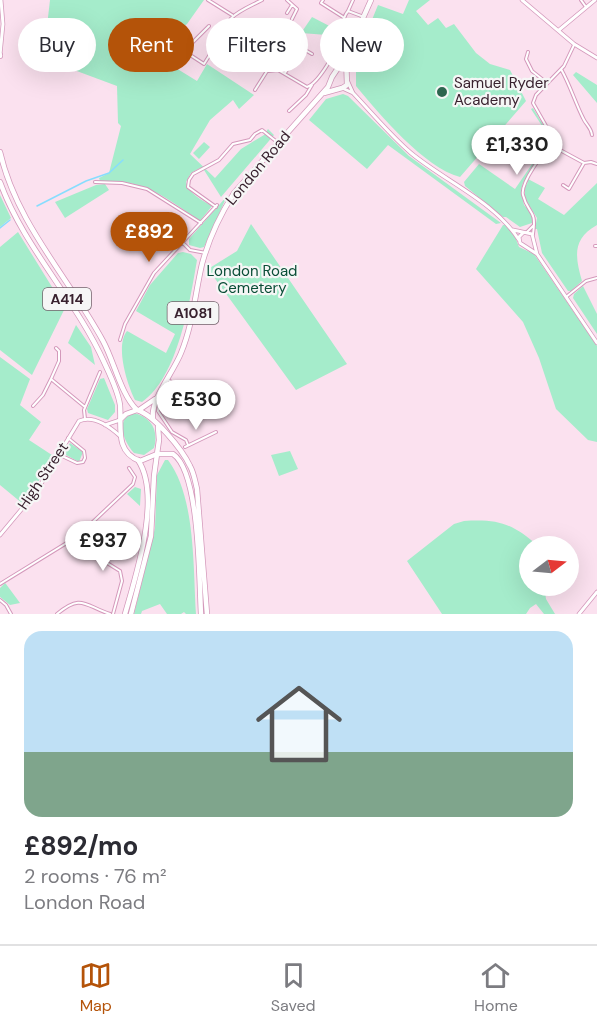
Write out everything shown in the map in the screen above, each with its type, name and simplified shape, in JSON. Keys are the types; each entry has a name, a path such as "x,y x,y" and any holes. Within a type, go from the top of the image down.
{"main road":[{"name":"London Road","path":"364,17 371,0"},
{"name":"London Road","path":"347,72 347,78"},
{"name":"London Road","path":"153,419 155,399 168,380 182,352 206,253 223,210 234,193 324,93 336,73"},
{"path":"331,80 333,85 340,88 347,85 347,78 342,73 336,73"},
{"name":"London Road","path":"324,93 340,88"},
{"name":"A414","path":"0,152 11,188 24,216 98,331 127,399 138,410"},
{"name":"A414","path":"0,182 23,231 99,352 119,401 120,420"},
{"name":"London Road","path":"138,410 155,399"},
{"path":"125,614 139,565 147,522 145,477 138,460 128,453 120,436 120,420 129,412 138,410 153,419 186,459 195,480 207,614"},
{"path":"131,614 150,545 154,476 159,440 158,425"},
{"path":"138,460 149,459 157,454 176,455 190,481 201,614"}],"street":[{"path":"0,56 3,24 1,0"},
{"path":"208,0 233,15"},
{"path":"231,18 262,0"},
{"path":"287,0 297,9 292,18"},
{"path":"323,0 321,3 343,17"},
{"path":"289,111 306,95 340,41 343,17 353,0"},
{"path":"522,0 574,44 597,58"},
{"path":"581,0 586,7"},
{"path":"559,30 595,0"},
{"path":"287,13 292,5"},
{"path":"348,11 364,17"},
{"path":"194,41 206,29"},
{"path":"574,44 561,69 540,91 533,103 553,143 560,150 584,163 597,164"},
{"path":"308,52 312,54"},
{"path":"528,52 526,59 530,68 548,83"},
{"path":"194,58 204,64 206,61"},
{"path":"561,69 592,135"},
{"path":"255,90 267,72"},
{"path":"285,73 307,87 312,86"},
{"path":"347,78 353,93 412,153 460,186 513,230 522,246 537,254"},
{"path":"340,88 353,93"},
{"name":"London Road","path":"120,340 124,324 147,282 217,206 188,187 188,182 194,174 219,160 233,144 248,141 258,131 262,130 278,143"},
{"path":"553,143 524,182 522,190 526,203 534,215 533,237 537,254 597,343"},
{"path":"563,185 568,189 584,163"},
{"path":"95,182 122,183 147,189 201,223"},
{"path":"519,240 534,225"},
{"path":"513,230 525,232 533,237"},
{"path":"182,242 190,250 206,253"},
{"path":"527,247 534,243"},
{"path":"566,297 586,281 597,278"},
{"path":"33,406 43,395 51,379 60,354 56,348"},
{"path":"100,372 83,412 85,419 92,419 105,425 120,436"},
{"path":"51,379 85,407"},
{"path":"168,380 175,384 176,391 159,404 158,411 172,432 186,440 187,446 216,432"},
{"name":"High Street","path":"0,535 36,492 78,422 85,419"},
{"path":"105,425 120,420"},
{"path":"59,455 76,463 84,460 84,452 68,438"},
{"path":"0,584 78,536 133,484 135,477 129,468"},
{"path":"57,614 70,604 80,602 111,614 122,581 120,571 91,553 78,536"},
{"path":"579,614 597,592"},
{"path":"0,600 11,614"}],"green space":[{"path":"50,0 204,0 191,18 108,18 108,72 182,72 197,81 206,66 206,72 219,72 254,95 239,109 233,100 210,120 190,154 215,178 241,149 264,135 268,129 274,135 221,197 204,170 200,168 191,173 186,182 190,190 212,206 200,221 154,191 130,183 100,181 99,178 109,173 121,126 118,123 117,86 79,72 96,72 96,18 48,18"},
{"name":"Samuel Ryder Academy","path":"409,0 430,0 416,11 428,25 438,18 446,28 454,24 476,53 490,64 510,70 526,101 460,177 446,172 418,152 390,125 356,86 356,72 404,72 404,18 373,18 378,5 403,14"},
{"path":"312,17 320,21 320,34 308,34 308,23"},
{"path":"576,72 597,85 597,103 573,75"},
{"path":"343,94 348,96 409,156 501,223 496,224 388,145 367,169 309,120 326,99"},
{"path":"533,108 551,138 523,183 521,190 524,205 530,211 533,220 532,223 520,227 503,217 465,186 464,182 479,164 515,189 550,138 531,109"},
{"path":"204,142 210,147 199,159 193,153"},
{"path":"528,179 545,188 538,199 564,215 597,183 597,225 583,236 579,243 577,256 582,281 571,291 568,291 542,253 537,229 535,229 537,218 525,199 525,186"},
{"path":"105,184 109,190 65,218 55,202 96,185"},
{"path":"0,195 11,218 0,227"},
{"path":"227,196 204,247 189,245 189,239"},
{"name":"London Road Cemetery","path":"251,224 347,364 296,390 208,269 237,251"},
{"path":"503,225 506,225 514,234 519,247 534,254 597,346 597,442 588,440 556,409 539,358 523,322 476,269"},
{"path":"18,232 65,308 32,375 0,350 0,247"},
{"path":"178,253 191,254 197,260 191,296 180,337 165,375 142,402 135,400 122,355 124,338 127,331 166,353 175,334 136,311 150,285"},
{"path":"583,286 597,314 597,334 573,298"},
{"path":"76,325 91,347 95,365 68,343"},
{"path":"0,357 30,379 20,405 41,422 29,440 55,457 23,504 0,485"},
{"path":"104,378 115,405 115,412 108,420 88,413 87,409 100,379"},
{"path":"134,413 149,421 154,430 154,448 144,455 134,453 124,437 124,420"},
{"path":"70,443 83,452 79,462 64,454"},
{"path":"290,451 298,469 279,476 271,455"},
{"path":"165,460 168,460 177,475 184,493 191,534 196,614 184,612 167,614 160,604 142,611 141,614 134,614 155,528 157,475"},
{"path":"135,487 141,489 140,506 127,494"},
{"path":"464,521 496,522 512,527 525,536 519,536 519,596 546,596 555,614 544,614 536,604 526,614 442,614 407,561 454,524"},
{"path":"5,583 20,603 10,605 0,597 0,588"}],"waterway":[{"path":"37,206 86,181 109,173 123,160"},
{"path":"0,228 10,220"}],"place":[{"name":"Samuel Ryder Academy","path":"442,92"}]}
